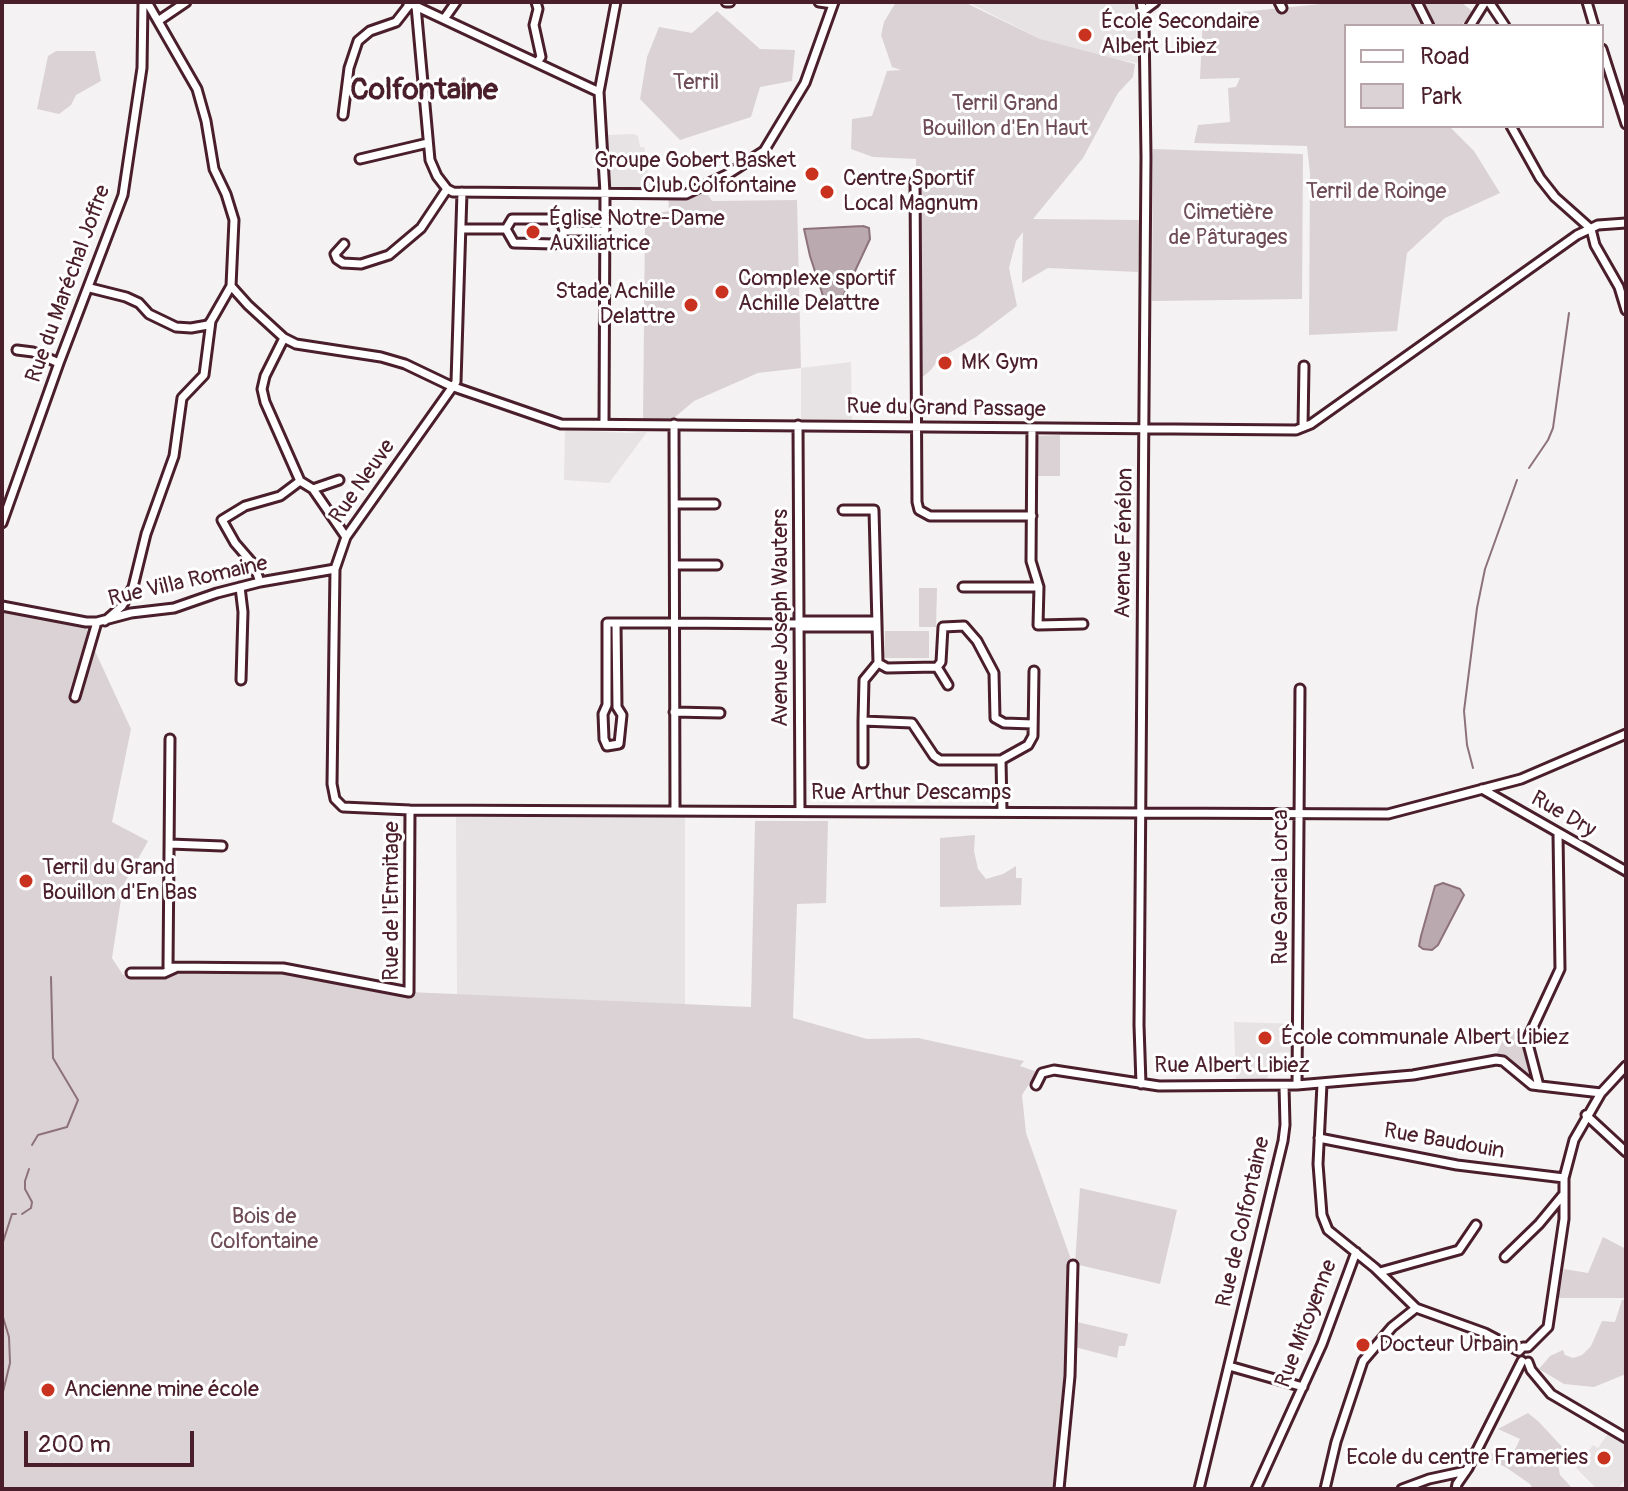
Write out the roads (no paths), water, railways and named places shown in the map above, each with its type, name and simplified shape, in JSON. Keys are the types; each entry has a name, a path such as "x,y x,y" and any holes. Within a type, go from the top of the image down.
{"street":[{"path":"90,288 139,303 149,314 176,327 191,328 208,325 231,286 230,264 235,239 231,207 214,169 197,89 145,2"},
{"name":"Rue du Maréchal Joffre","path":"2,523 123,195 142,68 145,2"},
{"path":"158,21 186,2"},
{"path":"444,19 456,2"},
{"path":"536,2 538,9 534,25 541,57 538,61"},
{"path":"604,424 605,193 599,92 616,2"},
{"path":"411,4 430,160 447,189 462,192 686,194 728,174 764,151 805,83 834,3 819,2"},
{"path":"1142,6 1155,2"},
{"path":"1417,2 1428,24"},
{"path":"1471,24 1487,2 1504,24"},
{"path":"1587,2 1593,24"},
{"path":"411,4 599,92"},
{"path":"343,115 349,68 358,41 370,31 396,22 411,4"},
{"name":"Avenue Fénélon","path":"1141,1084 1146,157 1142,6"},
{"path":"1604,55 1626,124"},
{"path":"1512,128 1540,178 1555,197 1591,229 1595,245 1619,287 1626,310"},
{"path":"360,159 428,143"},
{"path":"915,180 919,510 930,516 1032,516"},
{"path":"344,244 335,254 343,263 361,264 389,255 421,228 447,189"},
{"name":"Rue Neuve","path":"338,803 332,784 335,569 346,537 456,382 462,192"},
{"path":"512,219 555,219 562,224 564,231 562,238 554,244 514,243 506,229 512,219"},
{"path":"1303,427 1564,244 1598,225 1626,223"},
{"path":"461,229 506,229"},
{"path":"564,231 604,231"},
{"path":"231,286 284,338 271,361 262,389 270,416 300,481 313,489 346,537"},
{"path":"75,697 101,621 122,606 133,587 146,534 174,456 182,398 204,375 211,321"},
{"name":"Rue du Grand Passage","path":"284,338 296,344 381,357 405,364 451,386 561,424 1296,430 1303,427"},
{"path":"17,350 33,352 59,363"},
{"path":"1303,427 1304,366"},
{"path":"674,424 675,810"},
{"name":"Avenue Joseph Wauters","path":"798,425 800,811"},
{"path":"1032,428 1031,561 1039,587 1038,625 1083,624"},
{"path":"313,489 339,480"},
{"path":"260,582 254,565 235,543 222,520 245,506 280,496 300,481"},
{"path":"676,504 715,504"},
{"path":"843,510 874,510 878,663 864,680 863,763"},
{"path":"675,565 717,565"},
{"name":"Rue Villa Romaine","path":"2,606 86,622 101,621 131,613 174,608 260,582 335,569"},
{"path":"240,587 243,612 241,680"},
{"path":"963,587 1039,587"},
{"path":"616,623 617,707 622,715 621,730 619,744 607,746 603,714 607,705 607,623 616,623 675,623 799,624 876,624"},
{"path":"937,667 941,662 943,627 967,627 994,673 995,718 1004,723 1033,724"},
{"path":"878,663 887,668 937,667"},
{"path":"937,667 948,685"},
{"path":"863,721 912,723 940,760 1001,760 1030,743 1034,671"},
{"name":"Rue Garcia Lorca","path":"1297,1085 1300,689"},
{"path":"674,712 720,713"},
{"name":"Rue Arthur Descamps","path":"338,803 351,809 410,810 1388,814 1521,779 1626,734"},
{"path":"170,739 168,967 176,967"},
{"path":"1001,760 1002,811"},
{"name":"Rue Dry","path":"1482,789 1626,871"},
{"name":"Rue de l'Ermitage","path":"176,967 283,968 409,992 410,810"},
{"path":"1558,834 1560,969 1527,1040 1539,1086 1601,1093"},
{"path":"170,844 222,846"},
{"path":"131,973 164,973 176,967"},
{"name":"Rue Albert Libiez","path":"1036,1085 1042,1073 1054,1070 1173,1087 1322,1084 1376,1079 1496,1060 1503,1061 1526,1082 1539,1086"},
{"path":"1519,1351 1528,1347 1548,1327 1564,1219 1564,1178 1574,1140 1601,1093 1626,1066"},
{"name":"Rue Mitoyenne","path":"1256,1489 1322,1344 1356,1252 1331,1233 1323,1219 1318,1164 1322,1084"},
{"name":"Rue de Colfontaine","path":"1199,1489 1283,1141 1284,1086"},
{"path":"1586,1115 1626,1152"},
{"name":"Rue Baudouin","path":"1319,1138 1457,1165 1564,1178"},
{"path":"1505,1257 1563,1195"},
{"path":"1380,1272 1459,1250 1476,1225"},
{"path":"1356,1252 1416,1308 1485,1333 1519,1351 1551,1394 1626,1438"},
{"path":"1059,1489 1070,1376 1073,1265"},
{"path":"1325,1489 1336,1442 1363,1361 1392,1327 1416,1308"},
{"path":"1456,1489 1525,1362 1534,1355 1528,1347"},
{"path":"1229,1366 1303,1387"},
{"path":"1402,1489 1466,1471"}],"waterway":[{"path":"1529,468 1553,428 1569,313"},
{"path":"1473,768 1464,711 1477,608 1485,569 1517,480"},
{"path":"32,1145 38,1135 67,1127 78,1100 53,1058 51,977"},
{"path":"22,1214 31,1208 32,1202 25,1189 29,1169"},
{"path":"2,1245 12,1214 16,1214"},
{"path":"2,1314 9,1337 10,1363 2,1396"}],"place":[{"name":"École Secondaire Albert Libiez","path":"1085,35"},
{"name":"Groupe Gobert Basket Club Colfontaine","path":"812,174"},
{"name":"Centre Sportif Local Magnum","path":"827,192"},
{"name":"Église Notre-Dame Auxiliatrice","path":"533,232"},
{"name":"Complexe sportif Achille Delattre","path":"722,292"},
{"name":"Stade Achille Delattre","path":"691,305"},
{"name":"MK Gym","path":"945,363"},
{"name":"Terril du Grand Bouillon d'En Bas","path":"26,881"},
{"name":"École communale Albert Libiez","path":"1265,1038"},
{"name":"Docteur Urbain","path":"1363,1345"},
{"name":"Ancienne mine école","path":"48,1390"},
{"name":"Ecole du centre Frameries","path":"1604,1458"}],"district":[{"name":"Colfontaine","path":"424,91"}],"park label":[{"name":"Terril","path":"696,83"},
{"name":"Terril Grand Bouillon d'En Haut","path":"1005,116"},
{"name":"Terril de Roinge","path":"1376,192"},
{"name":"Cimetière de Pâturages","path":"1228,226"},
{"name":"Bois de Colfontaine","path":"264,1230"}]}
